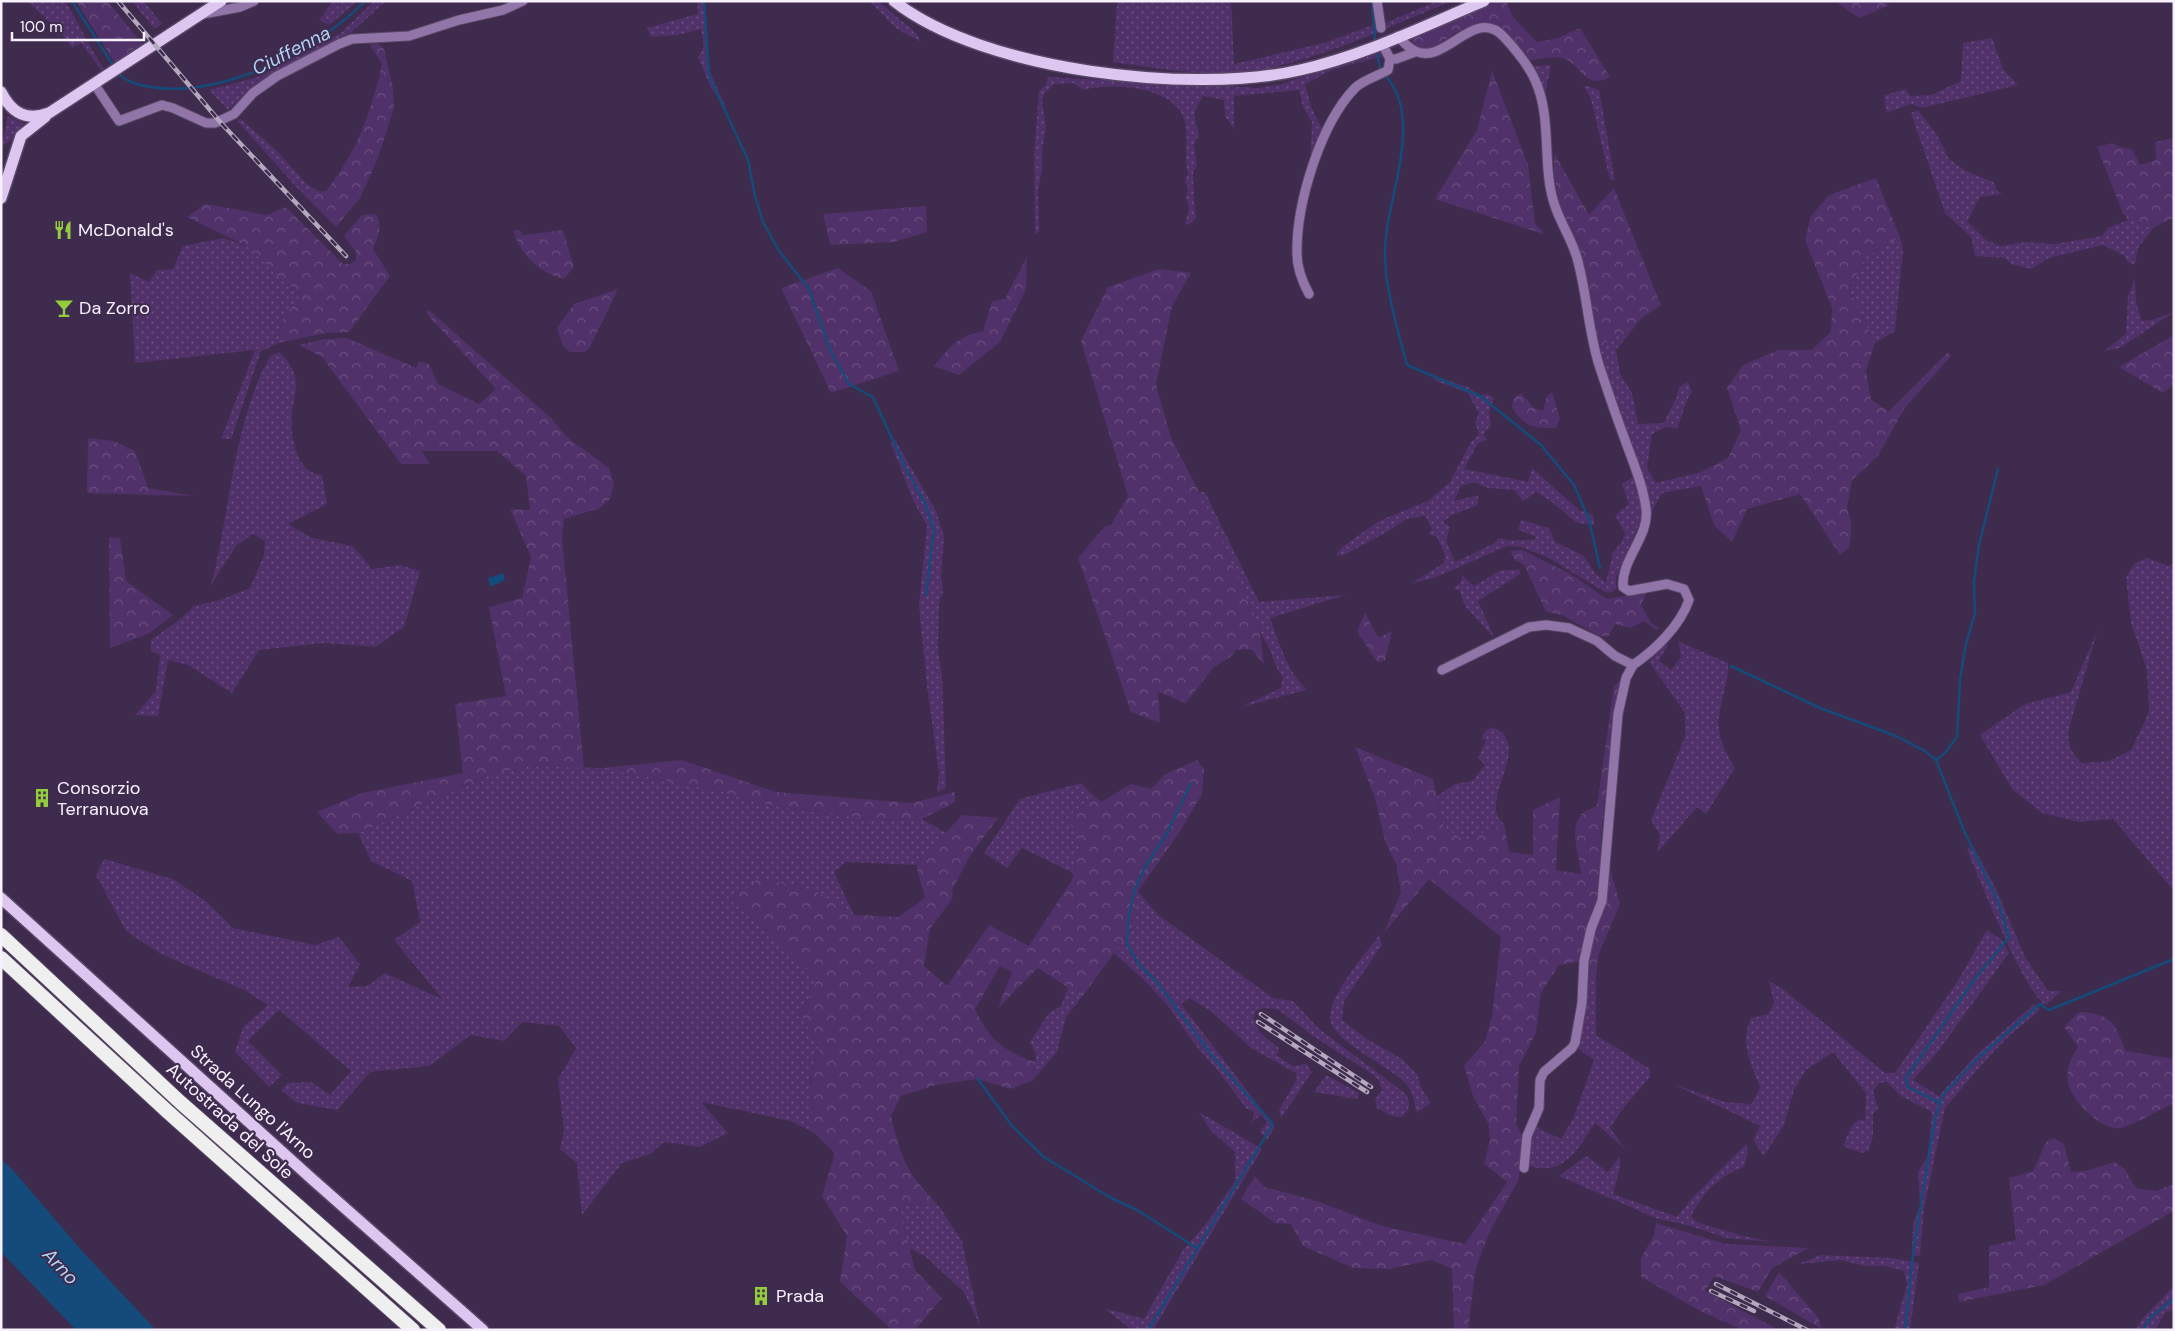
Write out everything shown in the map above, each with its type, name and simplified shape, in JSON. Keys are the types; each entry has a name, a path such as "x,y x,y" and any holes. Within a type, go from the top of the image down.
{"highway":[{"name":"Autostrada del Sole","path":"1,935 180,1102 439,1330"},
{"name":"Autostrada del Sole","path":"1,958 153,1099 413,1330"}],"main road":[{"path":"1,198 21,136 49,113 95,85 221,1"},
{"path":"894,1 936,26 999,51 1067,66 1168,79 1222,80 1276,75 1319,66 1484,1"},
{"path":"1,92 7,104 20,114 37,117 49,113"},
{"name":"Strada Lungo l'Arno","path":"1,898 482,1330"}],"street":[{"path":"202,14 240,8 254,1"},
{"path":"95,85 119,121 162,105 206,123 214,123 234,114 254,93 277,76 352,38 409,36 459,20 503,10 523,1"},
{"path":"1377,1 1381,28"},
{"path":"1390,59 1396,59 1415,52 1421,53 1441,49 1468,32 1488,28 1502,35 1521,57 1535,79 1542,102 1554,206 1578,258 1598,361 1641,482 1647,511 1641,535 1628,558 1622,580 1623,587 1628,592 1667,584 1684,589 1689,600 1685,611 1649,654 1633,665 1626,678 1618,714 1602,901 1591,929 1584,961 1582,1003 1575,1043 1572,1048 1544,1072 1540,1080 1539,1108 1527,1136 1524,1168"},
{"path":"1398,36 1415,52"},
{"path":"1309,294 1300,278 1296,256 1304,193 1328,128 1342,102 1356,86 1388,70 1390,59 1385,48"},
{"path":"1442,670 1529,627 1546,625 1569,628 1590,638 1615,656 1633,665"}],"green space":[{"path":"27,1 65,1 106,72 104,74 81,43 72,48 61,33"},
{"path":"76,1 107,1 145,47 116,65"},
{"path":"132,1 144,1 162,24 154,29"},
{"path":"333,1 358,1 329,25 319,20"},
{"path":"374,1 386,1 345,38 301,58 249,91 228,110 209,90 258,77 341,33"},
{"path":"697,1 705,1 710,72 727,110 710,86 698,57 704,46 701,29 677,35 651,37 647,28 698,14"},
{"path":"869,1 878,1 916,33 921,42 897,29"},
{"path":"1117,1 1231,1 1234,64 1324,43 1376,24 1379,32 1337,48 1266,69 1228,73 1170,70 1113,62"},
{"path":"1437,1 1452,1 1387,28 1385,23"},
{"path":"1494,1 1506,1 1513,17 1537,42 1558,38 1580,28 1610,77 1596,81 1590,80 1573,64 1558,57 1528,61 1489,25 1465,28 1431,49 1420,48 1412,43 1411,37 1418,33"},
{"path":"1835,1 1883,1 1890,5 1859,18"},
{"path":"1992,38 2003,69 2018,85 1922,108 1911,104 1886,113 1884,95 1906,89 1910,96 1931,95 1961,81 1963,43"},
{"path":"377,43 384,49 393,88 394,108 378,158 360,198 336,227 301,192 326,191 354,147 368,115 382,64 370,45"},
{"path":"1381,49 1384,56 1334,69 1305,84 1312,109 1324,132 1310,170 1312,122 1303,107 1299,90 1234,96 1234,129 1225,116 1224,100 1203,96 1195,114 1199,134 1194,145 1197,165 1193,172 1196,218 1189,225 1185,224 1189,208 1186,198 1188,188 1185,182 1188,173 1186,130 1183,116 1176,106 1166,98 1153,92 1138,89 1108,86 1083,90 1073,83 1054,84 1044,94 1042,101 1046,128 1038,189 1039,232 1035,235 1034,155 1039,91 1046,85 1048,77 1258,88 1282,84"},
{"path":"1551,65 1544,100 1531,66"},
{"path":"1492,71 1528,165 1535,224 1543,231 1543,234 1435,199 1477,130"},
{"path":"1583,85 1599,90 1615,181 1610,180 1591,99"},
{"path":"1918,110 1937,135 1949,159 1966,171 1995,183 1996,189 2002,194 1980,197 1967,221 1986,240 2001,246 2026,242 2055,244 2102,236 2108,228 2128,220 2122,211 2131,212 2142,226 2154,227 2138,248 2135,265 2128,262 2123,255 2103,245 2049,258 2031,269 2011,264 2005,258 1975,256 1971,237 1945,213 1911,113"},
{"path":"8,116 26,125 19,135 1,147"},
{"path":"241,119 276,150 307,184 320,192 301,192 237,121"},
{"path":"2174,138 2174,218 2154,227 2142,226 2131,212 2122,211 2097,147 2112,143 2120,147 2132,149 2140,165 2156,160 2155,142"},
{"path":"1554,153 1589,215 1614,188 1661,305 1598,348 1581,259 1561,212 1554,175"},
{"path":"1876,178 1900,237 1865,257 1849,290 1875,343 1866,371 1871,400 1889,411 1948,352 1951,356 1904,409 1878,456 1852,480 1847,508 1851,521 1849,548 1840,555 1800,494 1747,509 1732,542 1714,525 1701,486 1701,472 1728,458 1741,430 1727,388 1743,365 1778,350 1811,350 1831,332 1832,308 1805,240 1811,216 1829,195"},
{"path":"205,204 267,215 286,207 343,264 350,264 356,260 356,252 344,236 362,215 376,214 379,227 373,249 390,276 349,332 326,333 279,343 282,321 302,293 281,280 250,248 187,217"},
{"path":"926,206 927,232 894,242 830,245 823,214"},
{"path":"513,230 519,230 523,235 563,230 574,267 564,279 546,272 526,255"},
{"path":"1900,237 1903,250 1895,331 1875,343 1849,290 1865,257"},
{"path":"224,238 250,248 281,280 302,293 282,321 279,343 261,351 231,439 221,439 255,350 135,363 130,273 149,282 157,270 173,269 183,246"},
{"path":"1027,256 1026,289 1000,342 959,375 934,366 960,339 983,331 992,301 1005,299"},
{"path":"838,268 871,291 899,371 831,393 781,288"},
{"path":"1159,269 1191,273 1172,306 1156,384 1170,435 1211,516 1259,626 1264,664 1251,649 1235,650 1233,655 1213,668 1186,703 1158,692 1160,723 1131,712 1078,558 1104,527 1111,525 1128,496 1081,341 1108,287"},
{"path":"2135,278 2136,303 2142,321 2152,320 2174,312 2120,348 2104,351 2126,334 2128,296"},
{"path":"618,289 590,347 585,352 570,352 563,346 557,328 574,304"},
{"path":"429,310 552,419 568,438 609,468 614,483 610,499 600,508 564,519 562,538 584,768 530,766 488,775 358,833 338,834 317,812 362,793 463,773 455,704 506,696 489,607 522,598 531,557 510,509 530,510 526,476 497,451 422,451 430,464 401,464 322,357 299,345 325,339 347,338 416,368 419,361 429,364 438,384 479,404 496,389 426,313"},
{"path":"1641,319 1616,350 1620,374 1632,393 1638,424 1664,423 1677,397 1679,387 1688,382 1692,392 1687,400 1677,428 1666,427 1652,434 1647,468 1656,483 1701,472 1701,486 1662,493 1651,513 1643,480 1598,348"},
{"path":"2174,335 2174,385 2163,393 2119,367"},
{"path":"280,352 291,366 296,382 292,412 292,431 296,451 306,467 313,473 322,475 327,504 288,524 312,538 353,546 372,569 400,565 420,571 404,627 375,647 324,643 259,650 232,693 188,665 168,660 158,716 135,715 156,691 160,655 151,651 151,640 183,617 194,606 220,600 250,588 264,555 265,541 253,534 236,546 211,585 240,439 248,411 257,383 270,356"},
{"path":"1433,376 1468,387 1478,395 1488,394 1494,398 1489,412 1491,425 1483,434 1487,440 1478,443 1464,469 1528,482 1532,468 1579,510 1593,515 1594,525 1577,523 1552,502 1536,492 1523,501 1514,490 1488,488 1473,482 1461,486 1454,501 1478,495 1478,505 1452,515 1443,522 1450,527 1446,540 1455,562 1493,544 1499,538 1533,540 1536,537 1518,530 1521,520 1549,528 1555,542 1584,556 1595,573 1606,583 1613,552 1622,542 1625,533 1615,515 1629,504 1622,484 1634,476 1645,511 1616,577 1616,589 1610,593 1605,592 1547,557 1521,547 1507,546 1434,578 1412,583 1444,563 1445,555 1437,537 1428,534 1432,529 1425,516 1406,519 1387,532 1342,556 1336,555 1342,547 1379,521 1428,501 1450,482 1471,442 1479,435 1475,422 1479,414 1468,393 1434,380"},
{"path":"1552,392 1560,419 1556,428 1541,428 1530,425 1521,419 1512,407 1514,398 1521,393 1534,408 1543,411 1547,396"},
{"path":"88,438 113,441 135,451 148,488 194,496 87,493"},
{"path":"894,438 936,511 944,537 941,575 943,592 939,604 938,649 942,676 946,788 937,792 939,772 927,686 919,606 927,526 913,500 891,444"},
{"path":"1199,492 1205,492 1259,602 1345,595 1270,618 1289,665 1307,690 1241,707 1281,688 1283,677 1262,635"},
{"path":"109,537 120,538 126,581 173,615 150,633 110,648"},
{"path":"1522,550 1572,575 1607,599 1647,592 1641,605 1651,623 1659,628 1656,630 1644,621 1630,628 1615,624 1608,637 1597,635 1562,615 1546,612 1524,565 1515,560 1510,551"},
{"path":"2147,558 2168,566 2174,563 2174,891 2113,819 2079,822 2042,813 2012,789 1980,735 2025,704 2071,692 2098,629 2069,728 2070,747 2074,755 2082,763 2109,761 2131,750 2149,712 2147,670 2131,623 2126,577 2135,563"},
{"path":"1501,570 1520,570 1520,574 1478,601 1495,639 1465,606 1459,590 1453,589 1461,582 1462,575 1474,586"},
{"path":"1365,613 1378,638 1392,631 1385,661 1377,662 1357,631"},
{"path":"1678,641 1728,663 1718,723 1722,744 1735,768 1706,814 1697,807 1657,853 1660,836 1651,820 1685,737 1685,713 1649,662 1666,642 1668,645 1659,661 1671,670 1681,657"},
{"path":"1623,677 1610,756 1601,835 1599,900 1580,961 1559,965 1541,993 1536,1033 1519,1066 1516,1124 1524,1140 1518,1181 1491,1229 1479,1259 1475,1273 1468,1330 1454,1330 1452,1269 1431,1260 1389,1269 1353,1268 1303,1246 1291,1224 1275,1223 1241,1199 1255,1176 1264,1187 1317,1201 1382,1226 1465,1244 1507,1182 1484,1164 1490,1140 1488,1123 1473,1096 1464,1066 1485,1041 1492,1016 1501,937 1429,879 1384,933 1401,892 1396,864 1385,841 1375,798 1355,747 1433,779 1444,828 1465,840 1504,824 1509,852 1533,855 1533,810 1560,797 1556,870 1581,874 1575,834 1576,826 1578,819 1583,813 1597,806 1614,686"},
{"path":"1492,727 1503,734 1508,743 1509,754 1496,804 1497,815 1504,824 1465,840 1444,828 1437,796 1455,784 1472,781 1485,765 1478,758 1486,740 1482,738 1485,731"},
{"path":"682,760 776,792 912,803 955,792 955,802 922,819 875,820 762,804 719,791 601,768"},
{"path":"1197,760 1204,769 1202,794 1179,833 1138,891 1132,928 1082,997 1038,968 998,1008 1012,972 1000,966 975,1009 986,1029 999,1043 1006,1049 1035,1062 1033,1080 1011,1089 977,1079 936,1085 901,1096 891,1116 898,1145 912,1174 939,1206 898,1204 915,1270 942,1298 915,1330 892,1330 840,1282 847,1236 822,1196 835,1153 813,1132 810,1072 819,1050 801,1013 818,979 779,940 731,901 759,878 815,891 855,915 898,917 925,898 916,865 962,815 998,818 970,856 953,888 952,899 930,929 924,966 947,986 989,925 1029,946 1072,880 1081,841 1068,821 1073,812 1095,797 1101,802 1131,784 1151,789 1164,775"},
{"path":"530,766 601,768 719,791 762,804 875,820 922,819 946,833 916,865 846,862 834,872 854,915 836,905 731,901 779,940 819,979 801,1013 819,1050 810,1072 813,1132 791,1121 701,1102 728,1133 700,1147 664,1142 650,1154 622,1163 582,1215 577,1163 560,1149 564,1130 558,1079 576,1048 559,1026 522,1022 504,1041 471,1035 429,1066 370,1072 337,1110 297,1103 281,1090 288,1083 311,1082 330,1095 351,1071 279,1010 248,1041 282,1075 269,1087 235,1052 243,1027 268,1005 244,990 159,953 126,931 96,875 104,859 173,879 207,902 233,928 315,945 339,937 360,964 348,987 367,986 385,973 442,999 394,940 420,922 412,881 371,861 358,833 488,775"},
{"path":"1081,783 1095,797 1073,812 1081,841 1073,873 1022,848 1007,868 984,853 1020,799"},
{"path":"1972,844 1997,891 2025,957 2048,991 2062,991 2046,1005 2037,997 2027,981 2003,934 1967,850"},
{"path":"1610,868 1620,904 1598,956 1596,979 1586,961 1593,934 1606,902"},
{"path":"1138,891 1157,914 1273,998 1293,1001 1318,1028 1406,1094 1409,1106 1405,1114 1402,1117 1392,1116 1377,1108 1375,1099 1382,1090 1379,1081 1372,1074 1313,1036 1277,1009 1263,1008 1256,1011 1255,1022 1260,1032 1279,1048 1277,1056 1293,1066 1306,1064 1312,1072 1281,1118 1279,1110 1297,1079 1296,1073 1251,1048 1211,1011 1189,998 1181,1004 1275,1127 1267,1140 1260,1131 1267,1122 1261,1115 1252,1122 1254,1112 1246,1108 1219,1072 1196,1046 1168,1006 1145,981 1114,953 1132,928"},
{"path":"1987,930 2002,940 2009,953 1937,1053 1913,1080 1939,1096 1976,1055 2034,1004 2040,1010 2010,1035 1945,1108 1924,1208 1920,1256 1912,1256 1913,1224 1920,1205 1918,1172 1928,1156 1932,1112 1901,1096 1887,1082 1879,1083 1873,1091 1878,1109 1873,1113 1873,1136 1869,1150 1862,1153 1843,1146 1854,1124 1860,1119 1865,1121 1866,1093 1833,1052 1806,1070 1794,1090 1784,1125 1764,1156 1753,1140 1760,1126 1673,1084 1725,1102 1752,1104 1760,1087 1750,1061 1746,1036 1751,1018 1768,1014 1774,1003 1769,981 1784,990 1885,1073 1895,1073 1957,982"},
{"path":"1379,935 1382,945 1344,1001 1342,1020 1367,1039 1402,1059 1417,1074 1421,1088 1431,1103 1417,1113 1410,1088 1400,1078 1350,1044 1332,1026 1330,1017 1336,996 1342,985"},
{"path":"1586,961 1596,979 1596,1035 1650,1069 1650,1077 1621,1111 1610,1128 1625,1149 1595,1123 1575,1152 1560,1165 1551,1168 1540,1168 1527,1165 1534,1126 1561,1139 1574,1117 1594,1060 1577,1048 1582,1026"},
{"path":"1068,988 1082,997 1066,1017 1057,1052 1033,1080 1036,1055 1030,1042 1049,1013 1061,1006"},
{"path":"2079,1012 2099,1015 2110,1021 2115,1026 2126,1051 2174,1059 2174,1103 2121,1128 2105,1125 2088,1113 2075,1098 2068,1083 2069,1064 2078,1047 2064,1027"},
{"path":"1326,1075 1359,1093 1357,1099 1314,1092"},
{"path":"1199,1112 1262,1149 1153,1330 1132,1330 1104,1308 1144,1319 1183,1250 1209,1220 1235,1181 1235,1152 1211,1131"},
{"path":"2054,1138 2064,1144 2071,1172 2085,1171 2114,1162 2124,1168 2136,1188 2156,1191 2174,1184 2174,1211 2044,1285 1959,1302 1958,1294 1989,1287 1989,1246 2016,1240 2009,1178 2033,1171 2046,1142"},
{"path":"1746,1144 1748,1152 1744,1167 1727,1175 1712,1187 1700,1201 1691,1217 1697,1222 1739,1235 1773,1242 1727,1238 1687,1225 1658,1219 1559,1176 1586,1156 1608,1172 1620,1156 1620,1167 1613,1194 1677,1217 1694,1196"},
{"path":"898,1204 939,1206 962,1241 980,1326 964,1292 927,1258 909,1248"},
{"path":"1656,1223 1726,1244 1809,1248 1772,1268 1758,1292 1714,1276 1705,1291 1779,1330 1743,1330 1702,1312 1641,1277 1641,1258 1654,1235"},
{"path":"1820,1255 1891,1258 1919,1263 1910,1330 1894,1330 1907,1285 1904,1271 1885,1266 1864,1266 1841,1260 1799,1264"},
{"path":"1779,1272 1818,1317 1822,1329 1765,1296"},
{"path":"2174,1286 2174,1310 2166,1312 2155,1330 2136,1330 2141,1320"}],"water":[{"path":"503,573 505,580 490,587 488,578"},
{"name":"Arno","path":"1,1159 12,1169 82,1251 156,1330 76,1330 1,1252"}],"waterway":[{"name":"Ciuffenna","path":"72,1 114,67"},
{"name":"Ciuffenna","path":"117,72 128,81 137,84 178,89 207,86 237,78 295,53 321,37 365,1"},
{"path":"704,1 709,76 748,160 755,196 763,222 779,251 809,289 830,350 849,384 873,397 906,469 925,503 934,530 926,595"},
{"path":"1372,1 1375,42"},
{"path":"1376,50 1381,71"},
{"path":"1385,75 1397,94 1402,115 1403,139 1386,236 1385,257 1390,297 1407,365 1480,396 1541,445 1574,485 1589,520 1600,568"},
{"path":"1936,760 1945,753 1957,737 1960,679 1966,644 1975,613 1974,582 1979,545 1998,469"},
{"path":"1731,666 1820,708 1896,736 1925,751 1936,760 1965,833 1998,902 2009,937 1974,980 1906,1078 1908,1087 1940,1103"},
{"path":"1148,1330 1273,1124 1213,1057 1155,980 1139,965 1127,944 1128,921 1134,891 1145,867 1167,833 1191,783"},
{"path":"1905,1330 1913,1254 1934,1123 1942,1096 1979,1057 2040,1004 2049,1010 2174,959"},
{"path":"977,1078 1013,1127 1044,1157 1111,1198 1137,1210 1197,1248"},
{"path":"2143,1330 2152,1316 2174,1299"}],"railway":[{"path":"118,1 221,123 346,256"},
{"path":"1261,1014 1371,1087"},
{"path":"1258,1022 1367,1092"},
{"path":"1716,1284 1807,1330"},
{"path":"1711,1291 1754,1311"}],"place":[{"name":"McDonald's","path":"63,230"},
{"name":"Da Zorro","path":"64,308"},
{"name":"Consorzio Terranuova","path":"42,798"},
{"name":"Prada","path":"761,1296"}]}
